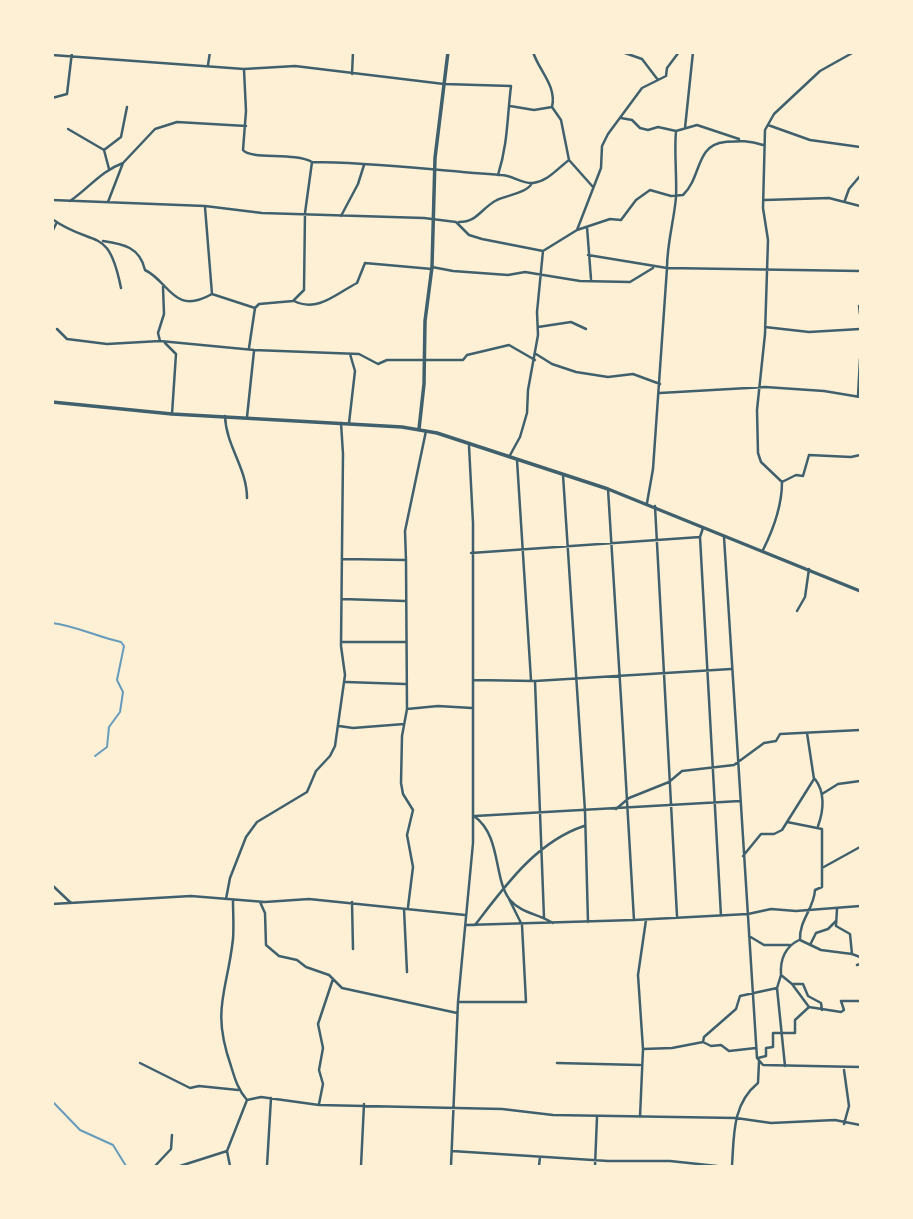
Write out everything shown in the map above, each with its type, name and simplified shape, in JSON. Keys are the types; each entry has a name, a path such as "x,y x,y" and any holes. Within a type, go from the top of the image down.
{"street":[{"path":"208,65 210,52"},
{"path":"352,74 353,52"},
{"path":"419,429 425,321 432,268 436,170 448,52"},
{"path":"533,52 551,88 554,99 552,107 561,120 569,160 593,187"},
{"path":"622,52 642,59 658,80"},
{"path":"578,230 601,167 602,146 642,88 666,76 667,68 679,52"},
{"path":"685,128 693,52"},
{"path":"763,550 780,509 782,482 759,458 757,410 765,327 767,269 763,145 774,114 820,71 853,53"},
{"path":"52,98 67,94 72,54"},
{"path":"52,55 72,54 244,68 288,65 444,84 511,86 508,144 498,175"},
{"path":"244,68 244,153 303,157 312,162 498,175 532,183 548,178 569,160"},
{"path":"508,106 534,110 552,107"},
{"path":"104,150 121,137 127,107"},
{"path":"621,118 632,120 640,128 648,130 659,127 676,131 685,128 707,128 763,145"},
{"path":"108,202 122,163 152,131 171,123 246,126"},
{"path":"768,125 799,133 810,140 860,148"},
{"path":"68,129 104,150 108,169"},
{"path":"647,503 660,393 667,243 676,196 676,131"},
{"path":"456,222 475,237 543,251 578,230 610,219 621,220 636,200 650,191 683,195 690,187 702,155 709,147 739,139"},
{"path":"293,301 300,297 305,282 305,213 312,162"},
{"path":"70,201 108,169 122,163"},
{"path":"341,216 365,164"},
{"path":"845,200 860,176"},
{"path":"52,200 205,206 262,213 456,222 471,221 489,205 527,189 532,183"},
{"path":"765,200 791,197 813,201 826,198 845,200 860,206"},
{"path":"205,206 212,294"},
{"path":"52,219 103,241 126,246 139,254 145,270 160,278 164,314 158,333 162,342 176,354 172,415"},
{"path":"52,232 57,222"},
{"path":"587,227 591,279"},
{"path":"103,241 115,259 121,288"},
{"path":"509,457 525,424 536,354 543,251"},
{"path":"588,256 630,260 653,268 860,271"},
{"path":"163,287 186,301 212,294 256,308 265,303 293,301 309,306 323,303 343,288 357,283 365,262 497,275 525,272 630,282 653,268"},
{"path":"859,306 860,314"},
{"path":"249,349 256,308"},
{"path":"538,327 571,322 586,329"},
{"path":"765,327 809,332 860,329"},
{"path":"57,329 67,339 107,344 162,342 254,350 350,354 366,356 378,364 387,360 463,360 467,355 509,345 535,360"},
{"path":"247,417 254,350"},
{"path":"349,424 355,371 350,354"},
{"path":"536,354 552,364 576,372 608,377 634,374 660,384"},
{"path":"660,393 705,393 760,387 859,396 860,359"},
{"path":"52,402 172,415 247,417 426,430 647,503 860,591"},
{"path":"225,416 227,437 247,481 247,498"},
{"path":"226,899 230,878 246,836 257,822 307,792 316,771 332,753 339,726 345,682 341,642 341,423"},
{"path":"407,972 406,908 413,867 407,835 413,810 403,794 401,783 407,709 405,531 426,430"},
{"path":"452,1167 457,1002 473,855 474,816 471,553 473,523 469,446"},
{"path":"782,482 803,476 809,455 852,457 860,454"},
{"path":"517,460 541,813 544,918"},
{"path":"563,474 578,679 589,922"},
{"path":"608,489 618,677 629,798 634,920"},
{"path":"655,506 677,916"},
{"path":"703,526 700,537 721,916"},
{"path":"723,534 758,1060 758,1083 743,1099 736,1118 732,1167"},
{"path":"471,553 700,537"},
{"path":"341,559 406,560"},
{"path":"797,611 805,597 809,569"},
{"path":"342,599 405,601"},
{"path":"341,642 405,642"},
{"path":"472,680 533,681 732,669"},
{"path":"345,682 405,684"},
{"path":"407,709 438,706 472,708"},
{"path":"339,726 353,728 404,724"},
{"path":"616,809 629,798 669,782 682,771 711,769 738,762 764,743 776,741 780,734 860,730"},
{"path":"800,940 799,927 814,904 815,890 822,887 823,839 818,826 822,794 814,779 807,733"},
{"path":"743,856 761,834 774,834 787,822 814,779"},
{"path":"822,794 838,784 860,781"},
{"path":"474,816 740,801"},
{"path":"457,1002 526,1002 522,925 509,899 495,849 481,821 474,816"},
{"path":"787,822 818,826"},
{"path":"475,925 505,885 541,850 558,837 584,826"},
{"path":"822,868 860,847"},
{"path":"52,885 71,904"},
{"path":"52,904 129,897 191,896 233,901 309,899 465,915"},
{"path":"509,899 523,911 553,924"},
{"path":"233,901 233,935 220,996 220,1023 224,1047 239,1090 247,1100"},
{"path":"260,901 265,913 267,945 273,952 297,960 350,991 366,991 406,1004 457,1013"},
{"path":"352,902 353,949"},
{"path":"465,925 646,920 677,916 748,914 771,909 809,910 860,906"},
{"path":"836,909 836,926 850,934 852,954"},
{"path":"640,1116 640,1065 643,1049 638,975 646,920"},
{"path":"810,945 816,933 828,929 836,921"},
{"path":"749,936 764,945 790,945 800,940"},
{"path":"800,940 821,950 860,957"},
{"path":"785,1066 777,988 782,958 790,945"},
{"path":"781,975 792,984 809,1007 841,1012 844,1010 841,1001 860,1000"},
{"path":"319,1105 323,1084 319,1070 323,1048 318,1024 333,979"},
{"path":"792,984 803,984 808,996 821,1003 822,1010"},
{"path":"703,1042 704,1037 736,1009 740,996 777,988"},
{"path":"758,1060 766,1056 766,1048 772,1047 773,1033 795,1033 794,1020 809,1007"},
{"path":"643,1049 672,1048 703,1042 711,1046 723,1045 729,1051 756,1048"},
{"path":"758,1060 763,1065 860,1068"},
{"path":"140,1063 190,1088 239,1090"},
{"path":"557,1063 640,1065"},
{"path":"844,1069 849,1106 844,1124"},
{"path":"247,1100 271,1098 319,1105 452,1107 597,1116 736,1118 771,1123 835,1121 860,1125"},
{"path":"267,1167 271,1098"},
{"path":"230,1167 227,1151 247,1100"},
{"path":"361,1167 365,1104"},
{"path":"595,1167 597,1116"},
{"path":"155,1167 171,1149 172,1135"},
{"path":"180,1167 227,1151"},
{"path":"452,1151 670,1161 717,1167"},
{"path":"539,1167 540,1157"}],"waterway":[{"path":"52,623 121,642 124,646 117,680 123,692 120,712 109,727 107,747 95,756"},
{"path":"52,1101 80,1130 113,1145 126,1166"}]}
